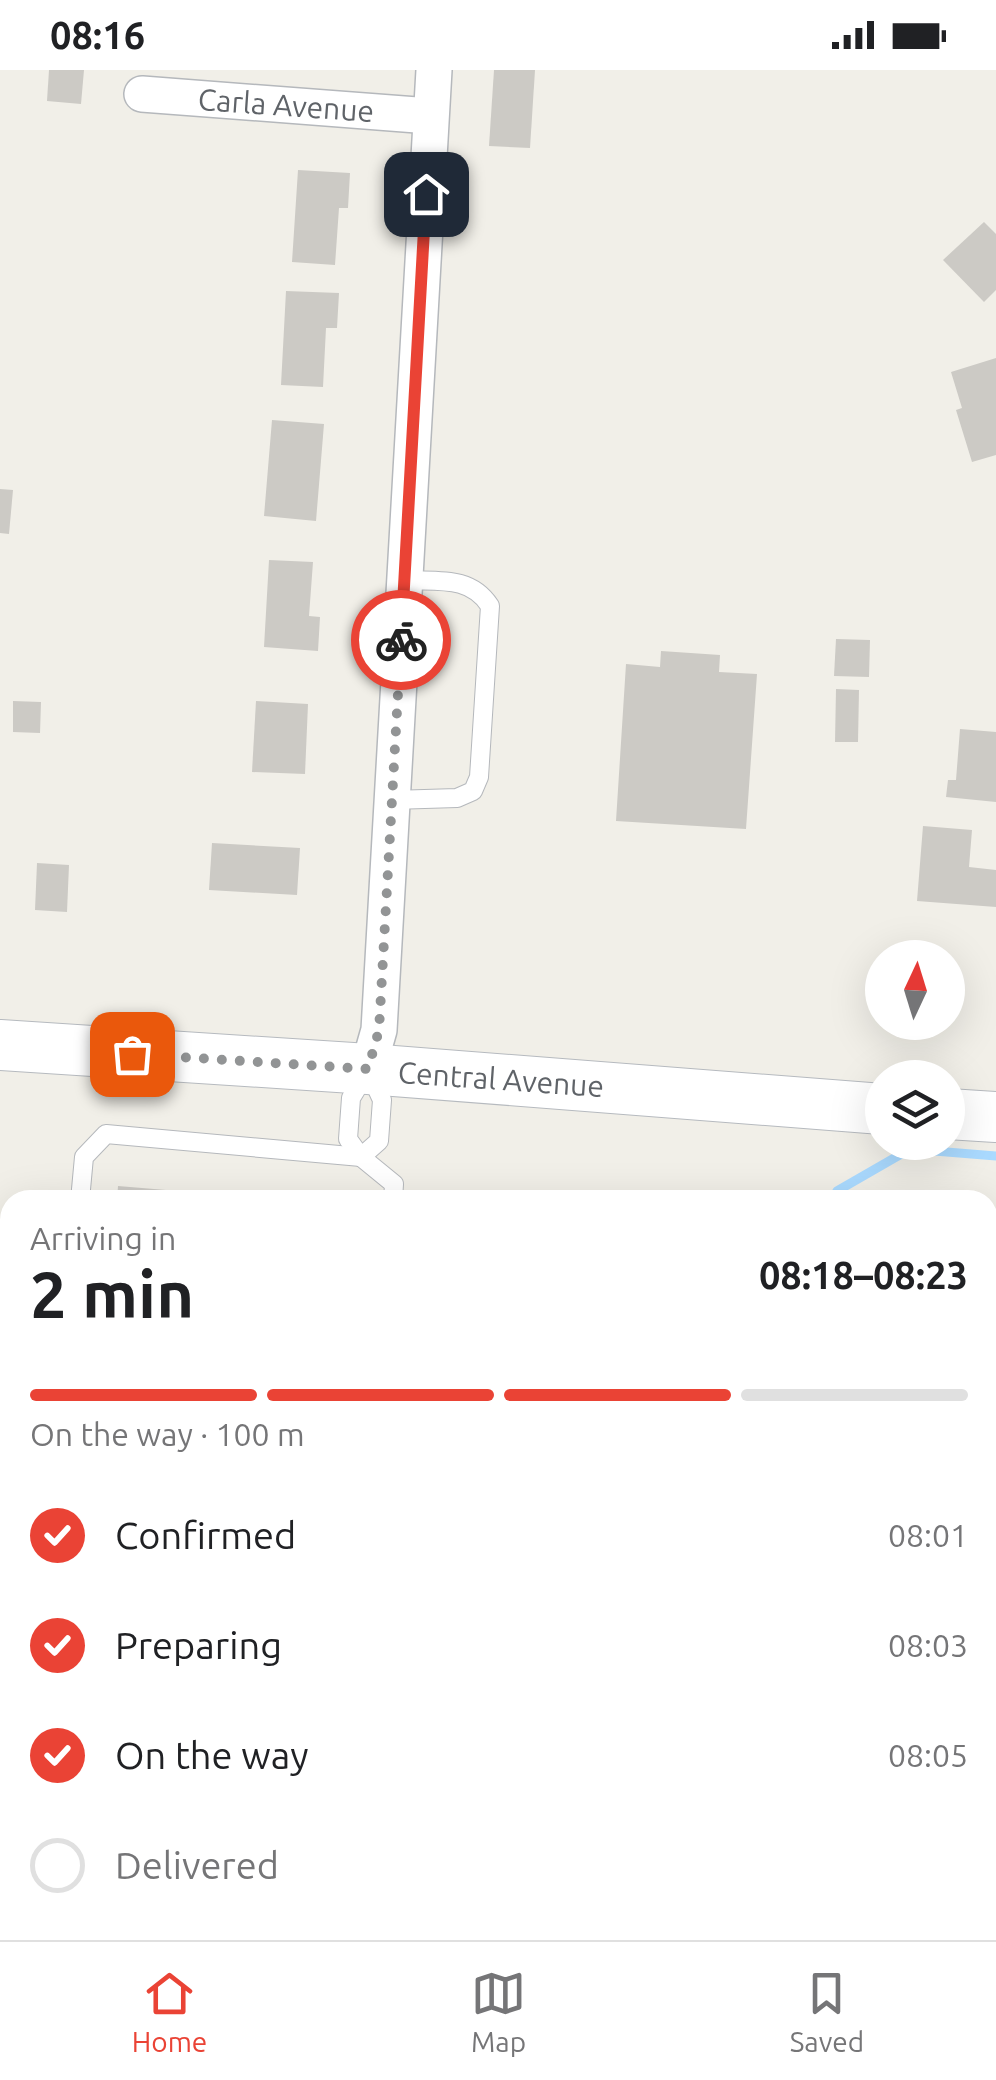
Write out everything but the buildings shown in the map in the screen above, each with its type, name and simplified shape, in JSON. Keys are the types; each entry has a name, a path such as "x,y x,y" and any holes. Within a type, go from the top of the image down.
{"street":[{"path":"368,1069 379,1030 434,70"},
{"name":"Carla Avenue","path":"142,94 430,116"},
{"name":"Central Avenue","path":"0,1046 865,1107"},
{"path":"965,1115 996,1117"}],"lane":[{"path":"392,800 457,798 473,791 479,777 490,606 481,593 462,583 404,580"},
{"path":"368,1069 351,1098 348,1139 361,1157 394,1184 394,1190"},
{"path":"81,1190 84,1157 106,1134 361,1157 379,1141 382,1100 368,1069"}],"waterway":[{"path":"839,1190 910,1149 996,1156"}],"way so far":[{"path":"132,1054 368,1069 379,1030 401,640"}],"route":[{"path":"401,640 426,194"}]}
